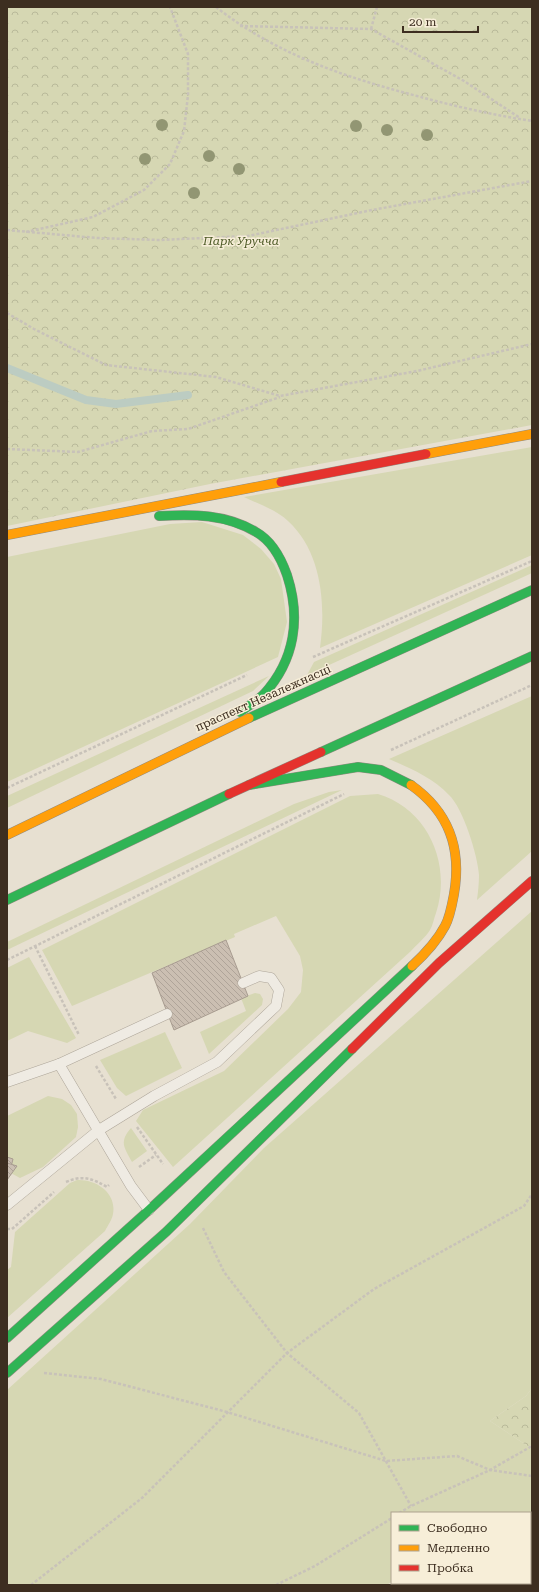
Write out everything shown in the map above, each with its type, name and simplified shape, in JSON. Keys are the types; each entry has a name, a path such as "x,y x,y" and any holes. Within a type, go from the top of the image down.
{"highway":[{"path":"7,535 86,521 234,490 532,434"},
{"path":"86,521 179,515 216,515 239,523 258,532 276,549 293,592 295,637 288,659 264,694 209,736"},
{"name":"праспект Незалежнасці","path":"7,835 209,736 532,590"},
{"path":"7,900 249,785 532,656"},
{"path":"7,1338 151,1213 177,1184 423,956 445,926 456,882 457,861 453,837 445,818 431,801 416,787 399,778 373,768 355,767 249,785"},
{"path":"7,1373 164,1229 192,1206 439,963 532,881"}],"lane":[{"path":"7,1205 100,1130 128,1112 217,1062 276,1006 279,990 272,978 259,976 243,983"},
{"path":"7,1082 59,1064 167,1014"},
{"path":"59,1064 100,1130 131,1186 151,1213"}],"path":[{"path":"22,232 93,217 144,190 170,164 184,131 188,96 188,54 170,7"},
{"path":"216,7 240,26 284,51 358,80 444,103 532,121"},
{"path":"371,29 377,7"},
{"path":"240,26 371,29 464,81 522,119"},
{"path":"7,230 159,240 248,236 372,210 532,181"},
{"path":"7,313 34,329 106,365 216,377 280,396"},
{"path":"7,449 78,452 152,431 188,429 280,396 417,371 532,344"},
{"path":"373,768 394,747 532,685"},
{"path":"7,960 348,791"},
{"path":"35,946 49,976"},
{"path":"128,1112 177,1184"},
{"path":"65,1182 75,1178 85,1177 107,1187 156,1155"},
{"path":"7,1229 12,1229 59,1188"},
{"path":"31,1585 142,1498 287,1353 374,1289 524,1206 532,1194"},
{"path":"192,1206 224,1272 287,1353 359,1413 411,1506"},
{"path":"40,1373 101,1379 228,1412 386,1461 457,1456 490,1470 532,1476"},
{"path":"401,1512 490,1470 532,1446"},
{"path":"276,1585 314,1566 391,1519"}],"green space":[{"name":"Парк Уручча","path":"7,7 532,7 532,425 210,484 7,526"},
{"path":"532,447 532,555 320,648 322,614 319,580 315,563 308,548 299,534 284,517 273,510 244,497"},
{"path":"202,522 243,535 261,549 274,564 281,579 287,622 278,657 7,782 7,557 170,524"},
{"path":"532,565 532,573 307,675 314,662"},
{"path":"269,676 253,691 7,808 7,796"},
{"path":"532,696 532,851 477,900 479,875 476,856 469,833 454,801 436,783 389,759"},
{"path":"342,790 7,950 7,942 294,804 329,792"},
{"path":"378,794 396,801 410,812 423,825 432,841 438,858 441,876 440,894 436,913 430,930 411,951 173,1167 136,1121 143,1110 224,1071 288,1009 301,992 303,970 300,956 276,916 234,934 235,937 72,1006 42,950 350,796"},
{"path":"532,911 532,1388 526,1396 490,1421 529,1447 532,1444 532,1585 520,1584 531,1584 531,1512 391,1512 391,1582 387,1585 7,1585 7,1390 190,1224 264,1148"},
{"path":"29,957 76,1038 67,1043 28,1031 7,1041 7,968"},
{"path":"255,993 260,994 263,999 262,1005 209,1054 200,1032 246,1011 241,998"},
{"path":"165,1032 182,1068 126,1096 117,1088 100,1060"},
{"path":"48,1096 62,1099 71,1105 77,1114 78,1127 76,1137 43,1167 20,1178 7,1171 7,1116"},
{"path":"131,1128 147,1151 132,1162 124,1145 125,1137"},
{"path":"77,1180 91,1182 103,1188 108,1193 112,1199 113,1206 111,1220 105,1231 7,1318 7,1270 11,1267 15,1232 70,1183"},
{"path":"532,1388 532,1444 529,1447 490,1421 526,1396"},
{"path":"392,1584 509,1584 507,1585"}],"building":[{"path":"226,940 248,996 174,1030 152,973"},
{"path":"7,1157 13,1159 11,1167 7,1165"},
{"path":"7,1163 17,1166 7,1180"}],"waterway":[{"path":"7,368 86,400 116,404 188,395"}],"traffic: fast":[{"path":"159,516 209,516 221,518 245,526 267,540 279,556 285,569 294,607 294,623 289,653 283,667 264,694 240,712"},
{"path":"249,718 532,590"},
{"path":"321,752 532,656"},
{"path":"249,785 358,767 381,770 411,785"},
{"path":"7,900 229,794"},
{"path":"7,1338 149,1210 412,966"},
{"path":"7,1373 166,1232 352,1049"}],"traffic: slow":[{"path":"426,454 532,434"},
{"path":"7,535 281,482"},
{"path":"7,835 249,718"},
{"path":"411,785 435,807 443,819 450,832 456,861 454,894 451,911 447,922 442,932 426,952 412,966"}],"traffic: jam":[{"path":"281,482 426,454"},
{"path":"229,794 321,752"},
{"path":"352,1049 439,963 532,881"}]}
